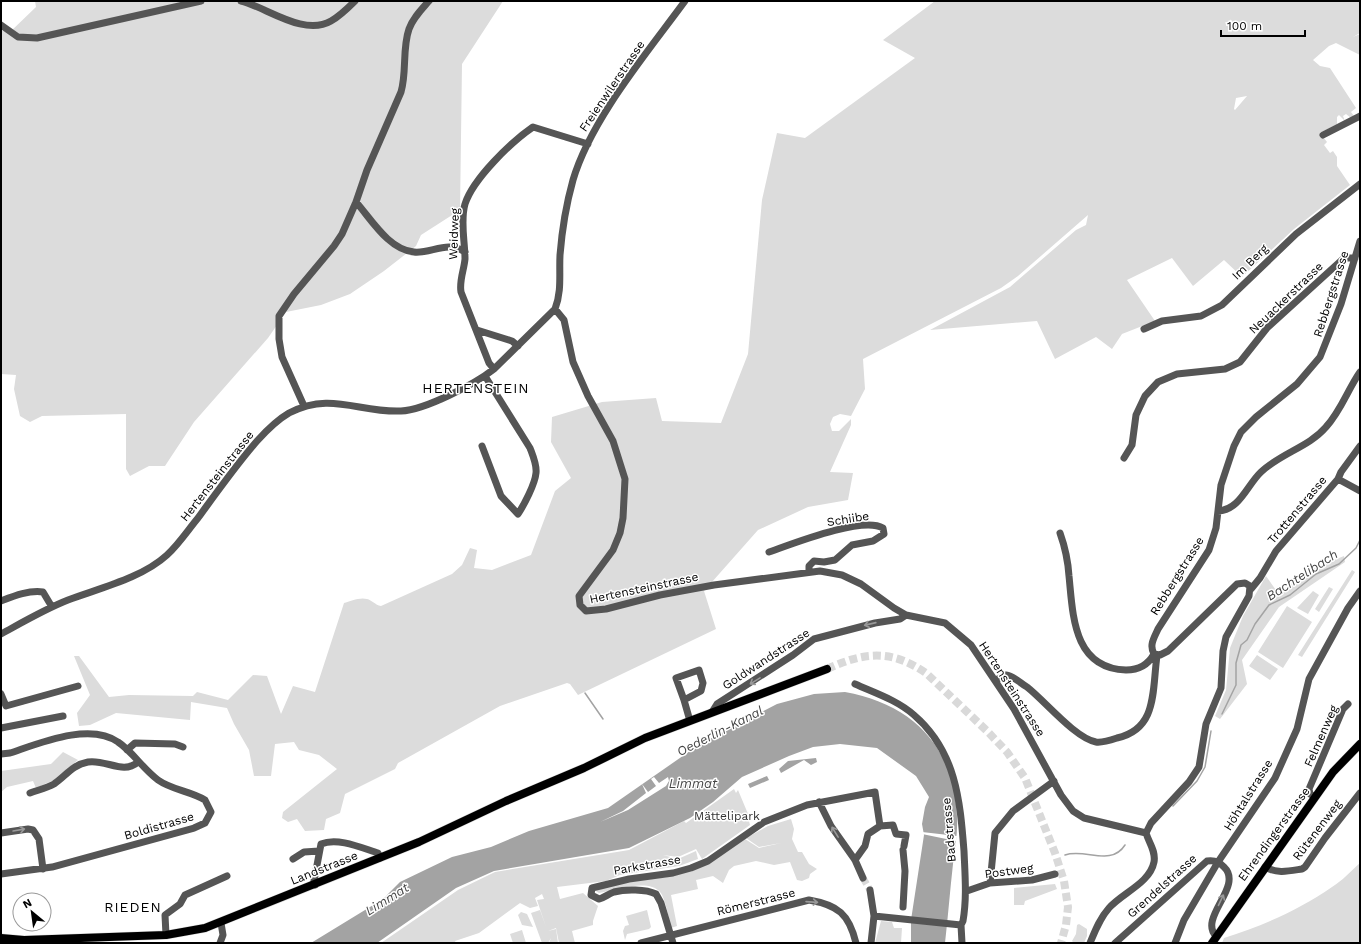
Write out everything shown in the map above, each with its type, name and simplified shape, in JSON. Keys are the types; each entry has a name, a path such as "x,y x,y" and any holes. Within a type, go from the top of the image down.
{"main road":[{"path":"690,721 825,670"},
{"name":"Landstrasse","path":"1,938 24,940 166,935 191,932 221,923 428,838 506,801 584,768 637,742 690,721"},
{"name":"Ehrendingerstrasse","path":"1214,941 1265,867 1336,769 1360,744"}],"street":[{"path":"1,25 18,37 36,38 120,21 202,1"},
{"path":"241,1 254,4 284,20 311,24 330,22 355,1"},
{"path":"304,406 282,357 279,339 279,316 294,294 334,246 356,202 367,170 401,92 405,78 406,41 409,29 416,16 429,1"},
{"name":"Freienwilerstrasse","path":"555,309 559,300 560,257 564,220 573,179 588,144 615,98 685,1"},
{"path":"1323,135 1360,116"},
{"name":"Weidweg","path":"494,369 489,362 461,292 460,285 465,252 463,223 465,204 473,190 488,170 527,130 533,127 588,144"},
{"name":"Im Berg","path":"1144,329 1162,321 1201,316 1222,305 1296,234 1360,184"},
{"path":"356,202 387,238 397,246 414,252 453,247 465,252"},
{"name":"Rebbergstrasse","path":"996,680 1006,675 1012,677 1039,697 1073,730 1085,738 1097,742 1129,735 1143,724 1149,713 1155,655 1151,649 1152,643 1158,629 1209,550 1216,528 1218,498 1223,477 1241,432 1256,417 1292,389 1320,357 1341,304 1360,242"},
{"name":"Neuackerstrasse","path":"1124,458 1132,445 1136,415 1145,396 1158,382 1163,378 1177,374 1224,369 1240,362 1267,328 1344,258 1355,258"},
{"name":"Hertensteinstrasse","path":"1,634 52,607 127,578 158,563 178,543 248,452 264,434 287,414 304,406 323,402 394,411 410,410 421,407 485,376 555,309 564,320 573,362 588,396 613,441 625,479 623,518 620,533 613,550 579,596 580,605 586,611 606,609 703,586 810,572 832,572 854,580 906,615 942,622 949,625 975,649 1027,731 1069,808 1077,815 1123,829 1146,833"},
{"path":"477,330 512,341 518,346"},
{"path":"1218,510 1232,507 1265,468 1286,453 1310,441 1326,427 1338,411 1360,372"},
{"path":"482,446 500,496 518,514 523,507 536,473 535,462 530,448 485,376"},
{"name":"Trottenstrasse","path":"1146,833 1151,823 1193,777 1199,767 1206,724 1221,688 1223,651 1226,636 1232,623 1247,600 1250,589 1260,578 1276,551 1338,479 1341,472 1360,446"},
{"path":"1338,479 1351,484 1360,491"},
{"name":"Schiibe","path":"769,552 824,534 858,526 872,525 883,528 884,534 880,538 852,545 840,557 831,561 814,561 810,566 810,572"},
{"path":"1060,533 1069,574 1074,624 1078,637 1087,651 1103,664 1121,669 1133,669 1146,665 1155,655 1168,651 1237,584 1245,582 1250,589"},
{"name":"Höhtalstrasse","path":"1175,943 1184,920 1218,862 1275,778 1297,729 1309,679 1348,608 1360,591"},
{"path":"1,601 25,593 43,592 52,607"},
{"name":"Goldwandstrasse","path":"712,712 717,704 793,655 814,639 876,623 900,619 906,615"},
{"path":"684,700 700,691 703,683 699,670 676,678 690,721"},
{"name":"Badstrasse","path":"855,684 894,701 906,708 924,725 944,752 950,764 960,798 966,891 963,921 961,925 962,943"},
{"path":"1,694 6,706 78,686"},
{"name":"Felmenweg","path":"1315,798 1309,793 1309,789 1343,709 1348,704"},
{"path":"1,728 63,716"},
{"name":"Boldistrasse","path":"1,754 10,753 72,735 93,733 110,737 127,750 159,781 205,800 211,812 205,823 194,828 43,869 1,874"},
{"path":"127,750 135,744 175,744 183,747"},
{"path":"30,793 56,783 68,771 82,764 101,761 130,768 138,762"},
{"path":"990,883 995,833 1013,810 1054,781"},
{"path":"863,878 854,860 831,826 819,802 875,792 880,826"},
{"name":"Rütenenweg","path":"1265,867 1272,871 1280,872 1302,870 1360,793"},
{"name":"Parkstrasse","path":"673,943 658,895 654,893 616,892 599,899 591,895 591,890 595,886 629,879 673,873 696,866 764,822 807,805 819,802"},
{"path":"854,860 865,846 868,834 880,826 893,825 896,834 906,835 904,848 905,871 903,907"},
{"path":"1,833 28,829 36,833 40,845 43,869"},
{"path":"1090,943 1102,917 1110,907 1143,880 1150,872 1154,856 1146,833"},
{"path":"315,885 314,881 321,844 326,842 347,844 378,853 380,858"},
{"path":"293,859 304,852 319,852"},
{"name":"Grendelstrasse","path":"1114,943 1207,861 1218,862"},
{"path":"1214,941 1211,924 1226,890 1229,878 1227,871 1218,862"},
{"name":"Postweg","path":"966,891 990,883 1032,880 1055,874"},
{"path":"166,935 165,915 168,911 180,904 186,895 227,876"},
{"path":"870,890 874,916 871,943"},
{"name":"Römerstrasse","path":"641,943 809,900 828,905 841,912 849,921 856,943"},
{"path":"874,916 961,925"},
{"path":"220,943 223,935 221,923"}],"green space":[{"path":"35,1 503,1 462,64 460,210 421,235 416,246 384,271 350,294 321,305 286,312 268,338 194,422 165,466 149,466 130,476 126,469 126,414 42,416 30,422 20,416 14,389 16,375 1,374 1,30 9,33 36,7"},
{"path":"935,1 1360,1 1360,33 1353,37 1360,34 1360,55 1336,43 1329,46 1313,60 1320,66 1330,68 1356,108 1351,112 1354,116 1351,118 1346,114 1343,116 1345,121 1339,115 1337,117 1337,124 1320,133 1327,142 1324,145 1330,153 1333,151 1337,157 1337,166 1350,185 1294,229 1242,277 1224,260 1193,286 1172,258 1127,280 1155,321 1122,334 1112,349 1096,337 1055,359 1037,321 930,330 1010,287 1076,230 1086,225 1088,215 1018,276 1001,288 863,359 865,389 851,416 840,414 833,417 830,424 832,431 839,431 851,419 851,425 830,472 853,473 848,500 808,507 758,530 704,591 716,629 578,695 570,684 567,683 500,706 398,763 395,769 345,794 340,813 326,819 324,830 305,831 297,819 288,822 282,818 283,812 337,769 319,755 299,750 294,742 275,744 271,776 254,776 249,750 234,724 227,708 191,702 190,720 116,713 90,725 79,726 77,713 90,695 74,656 79,656 109,697 129,695 193,696 197,692 228,700 253,675 267,676 281,714 293,686 315,692 344,603 361,598 381,606 452,574 462,565 470,548 477,550 474,568 492,570 531,555 555,491 571,478 551,442 552,417 602,402 656,398 662,421 721,423 748,354 762,200 777,133 805,138 915,58 883,40","holes":["1247,96 1235,110 1236,98"]},
{"path":"1344,556 1345,562 1279,607 1242,660 1247,684 1220,719 1215,716 1226,690 1230,648 1243,616 1266,576 1278,593 1314,568"},
{"path":"1352,570 1355,572 1302,657 1298,655"},
{"path":"1329,587 1333,589 1319,612 1315,609"},
{"path":"1313,591 1319,595 1308,614 1297,608"},
{"path":"1287,606 1312,622 1283,668 1258,652"},
{"path":"1257,655 1278,669 1270,680 1249,666"},
{"path":"63,752 78,760 54,780 36,788 33,781 7,787 1,792 1,771 51,764"},
{"name":"Mättelipark","path":"734,789 736,793 738,790 751,821 749,821 750,825 702,859 696,849 678,857 663,855 678,859 696,851 698,859 679,866 620,875 606,881 557,887 560,899 583,893 598,906 593,925 572,931 575,943 559,943 556,928 548,931 556,929 558,943 549,943 551,938 548,943 542,943 531,913 540,910 546,927 537,900 544,899 542,894 535,898 538,906 530,908 520,903 479,933 455,941 456,943 381,943 458,890 495,872 629,850 684,821 686,823"},
{"path":"791,819 794,829 792,839 798,852 802,852 809,864 817,869 810,874 809,878 802,881 797,880 790,862 774,865 756,861 734,866 729,870 723,883 713,876 696,880 698,889 671,895 677,926 671,928 664,898 655,888 647,886 630,886 599,893 596,891 599,888 635,881 668,877 745,839 759,848 781,843 759,847 746,838 768,826"},
{"path":"1360,863 1360,943 1222,943 1224,938 1266,923 1307,903 1336,885"},
{"path":"1055,884 1057,889 1025,901 1024,905 1014,905 1014,888"},
{"path":"647,910 651,927 649,929 627,934 625,940 623,931 625,926 629,925 626,916"},
{"path":"521,912 527,914 533,927 522,925 518,915"},
{"path":"881,921 892,922 894,928 902,928 901,943 875,943"},
{"path":"1079,924 1087,929 1087,936 1084,943 1074,943 1072,941 1076,934 1077,925"},
{"path":"522,930 526,943 513,943 510,934"}],"water":[{"name":"Limmat","path":"845,692 869,698 890,707 909,718 925,732 938,749 948,769 954,791 957,822 945,943 911,943 911,920 924,835 922,824 925,807 929,797 916,776 877,748 840,744 813,747 742,777 713,802 690,818 629,848 494,871 456,888 377,943 311,943 383,899 400,882 452,857 491,847 529,831 608,808 700,744 777,704 814,694"},
{"path":"816,758 817,762 811,765 804,760 781,773 779,769 788,761"},
{"path":"767,776 769,780 750,788 748,784"}],"pier":[{"path":"654,777 659,783 668,777 669,781 666,786 628,810 600,822 623,811 646,793 642,784 648,792 656,786 651,779"},
{"path":"922,832 957,836 956,841 922,834"}],"waterway":[{"name":"Bachtelibach","path":"1222,714 1236,685 1236,663 1241,645 1247,640 1255,624 1269,605 1290,595 1316,574 1339,564 1356,548 1360,540"},
{"path":"585,693 603,719"},
{"name":"Bachtelibach","path":"1173,806 1197,781 1205,767 1211,731"},
{"name":"Bachtelibach","path":"1065,855 1073,853 1097,856 1113,855 1125,845"}],"tunnel":[{"path":"827,669 840,663 865,656 889,657 913,665 926,673 1007,752 1025,778 1055,853 1064,881 1068,907 1066,925 1061,943"},
{"path":"863,878 870,890"}],"district":[{"name":"HERTENSTEIN","path":"476,388"},
{"name":"RIEDEN","path":"133,907"}],"water label":[{"name":"Oederlin-Kanal","path":"720,731"}]}
